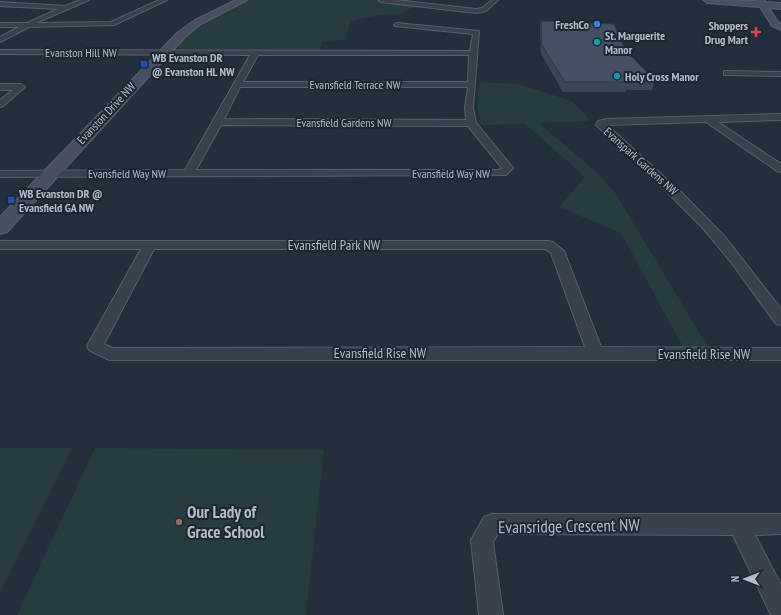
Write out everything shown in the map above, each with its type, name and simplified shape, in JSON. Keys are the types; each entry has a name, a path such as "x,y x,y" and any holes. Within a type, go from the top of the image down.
{"street":[{"path":"0,40 26,25 66,7 86,0"},
{"path":"0,25 112,24 164,0"},
{"name":"Evanston Drive NW","path":"0,228 181,34 198,22 243,0"},
{"path":"381,0 476,11 484,10 495,0"},
{"path":"708,0 771,3"},
{"path":"749,0 771,3 781,17"},
{"path":"771,3 775,24 781,27"},
{"path":"0,4 66,7"},
{"path":"397,25 477,32 473,53 472,84 469,108 471,123"},
{"name":"Evanston Hill NW","path":"0,52 163,52"},
{"path":"163,52 473,53"},
{"path":"190,172 255,53"},
{"path":"727,73 781,74"},
{"name":"Evansfield Terrace NW","path":"238,85 472,84"},
{"path":"0,87 21,87 0,104"},
{"name":"Evanspark Gardens NW","path":"781,117 706,118 601,123 601,125 657,174 721,241 781,320"},
{"path":"706,118 781,169"},
{"name":"Evansfield Gardens NW","path":"217,122 471,123"},
{"name":"Evansfield Way NW","path":"0,174 190,172 502,173 508,168 471,123"},
{"name":"Evansfield Park NW","path":"0,246 548,245 557,251 595,353"},
{"name":"Evansfield Rise NW","path":"149,246 95,346 110,354 781,354"},
{"name":"Evansridge Crescent NW","path":"491,615 482,540 492,524 739,524"},
{"path":"781,524 739,524 781,610"}],"green space":[{"path":"250,0 370,0 415,6 401,14 379,15 350,21 346,40 323,41 319,51 182,49 176,47 201,26 220,14"},
{"path":"479,82 518,84 572,101 590,120 539,123 594,170 614,191 708,347 683,347 621,233 559,207 585,177 525,124 481,125 477,108"},
{"path":"0,448 72,448 0,592"},
{"name":"Our Lady of Grace School","path":"95,448 324,450 306,615 17,615"}],"building":[{"path":"541,21 614,24 627,55 632,57 655,80 627,80 628,82 565,82 542,45"}],"place":[{"name":"FreshCo","path":"597,24"},
{"name":"Shoppers Drug Mart","path":"756,32"},
{"name":"St. Marguerite Manor","path":"597,42"},
{"name":"WB Evanston DR @ Evanston HL NW","path":"144,64"},
{"name":"Holy Cross Manor","path":"617,76"},
{"name":"WB Evanston DR @ Evansfield GA NW","path":"11,200"},
{"name":"Our Lady of Grace School","path":"179,522"}]}
